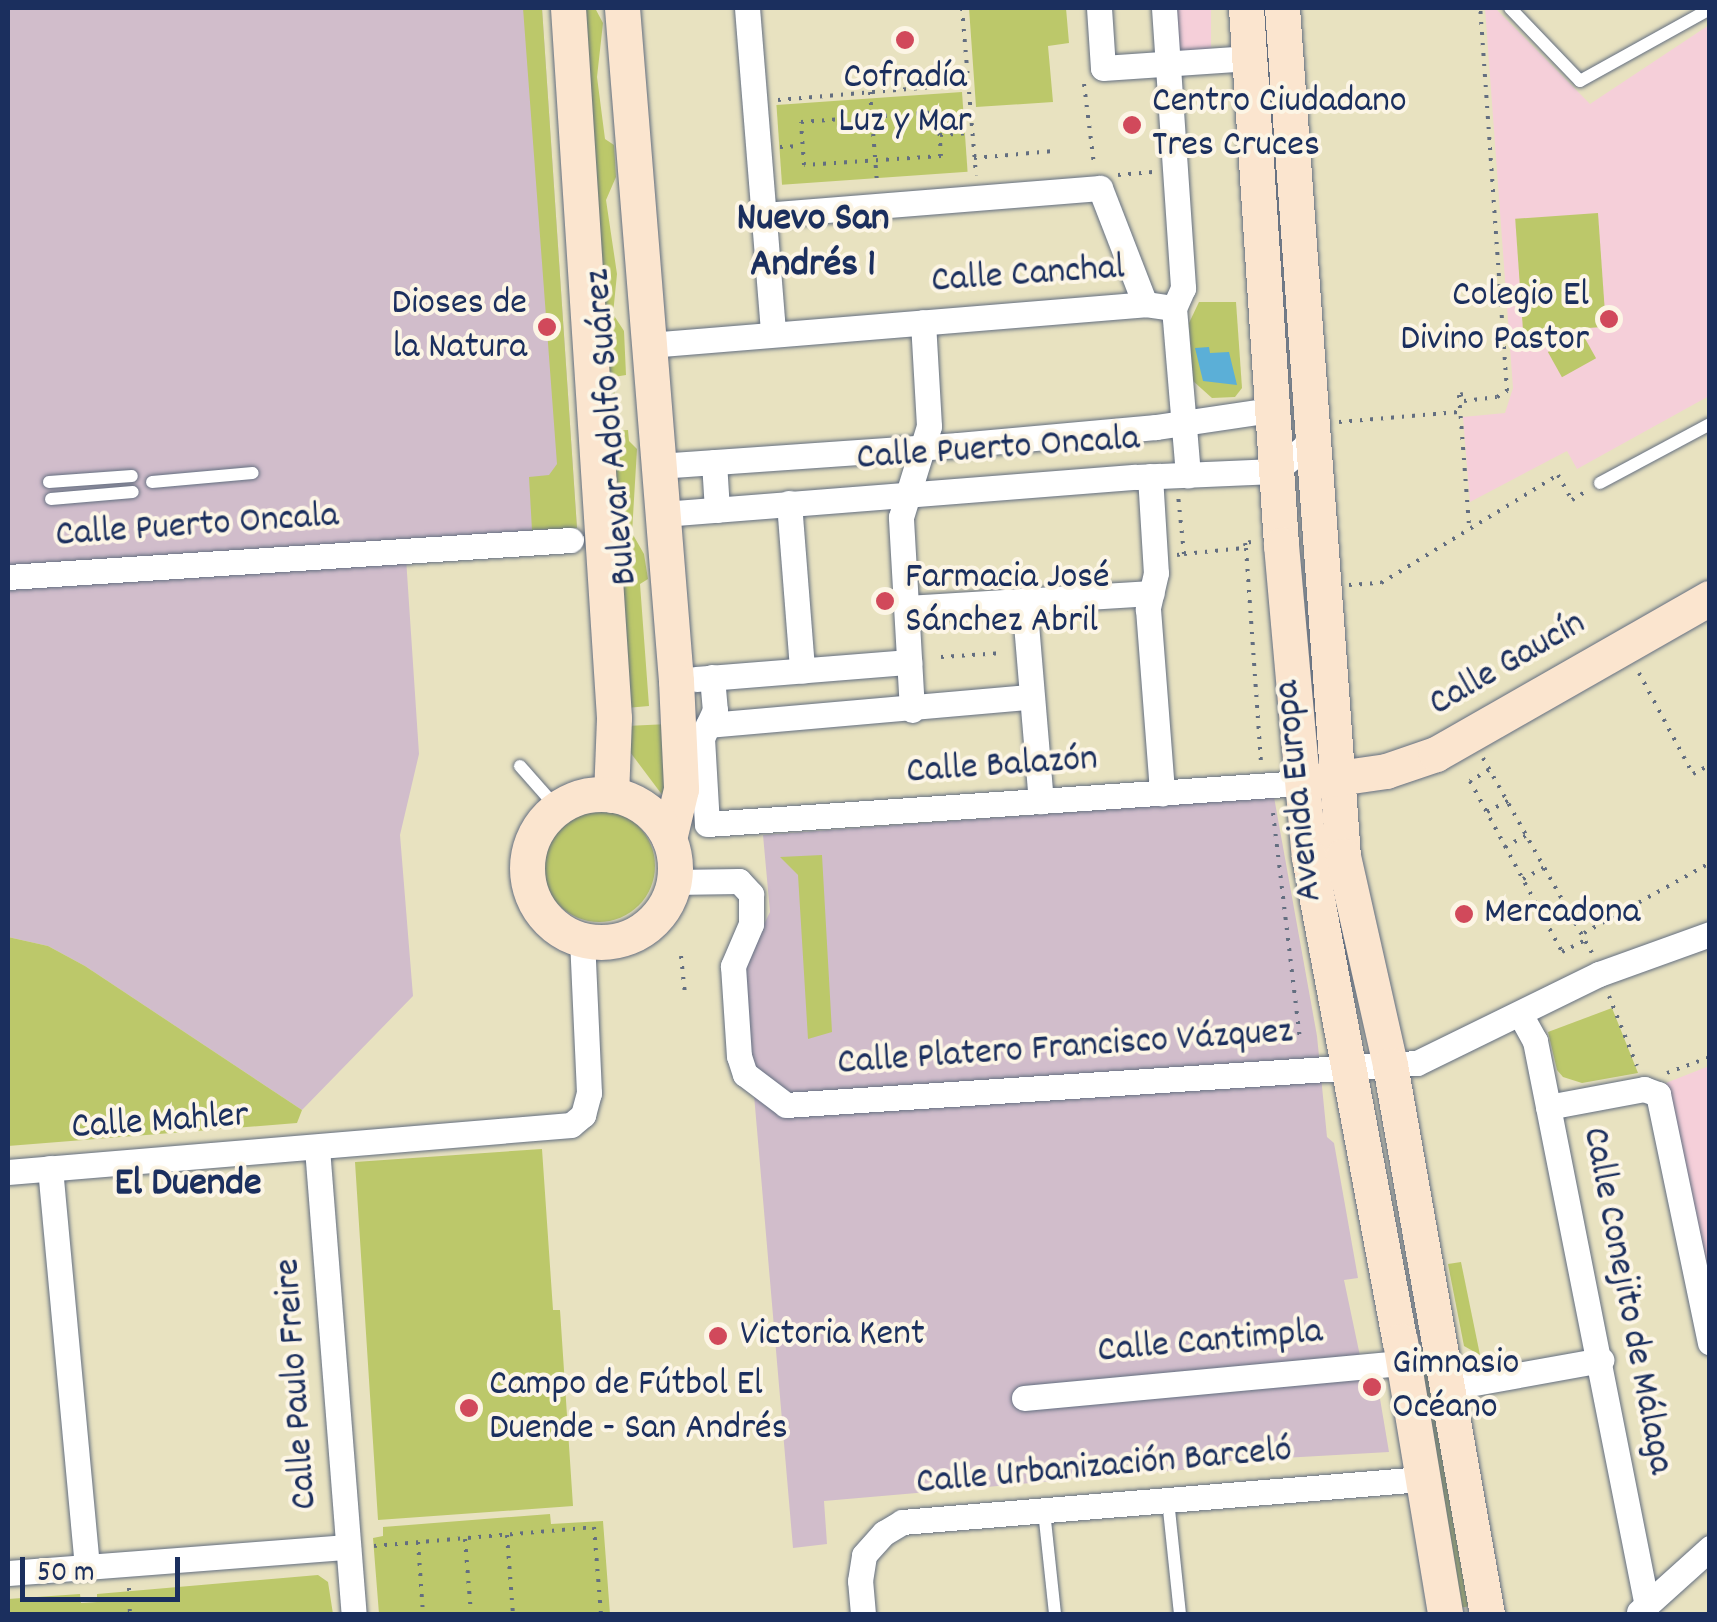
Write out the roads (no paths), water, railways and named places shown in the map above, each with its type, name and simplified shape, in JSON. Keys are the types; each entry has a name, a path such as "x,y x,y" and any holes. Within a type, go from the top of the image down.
{"main road":[{"name":"Bulevar Adolfo Suárez","path":"568,8 614,718 611,794"},
{"name":"Bulevar Adolfo Suárez","path":"622,8 676,681 680,789 669,839"},
{"name":"Avenida Europa","path":"1246,8 1271,410 1308,857 1403,1363 1445,1614"},
{"name":"Avenida Europa","path":"1282,8 1326,423 1343,856 1390,1065 1487,1614"},
{"name":"Calle Gaucín","path":"1302,783 1386,770 1436,754 1710,598"},
{"path":"592,794 611,794 642,806 669,839 674,882 667,902 652,922 631,937 607,943 582,941 549,923 530,892 528,854 533,836 557,808 592,794"}],"street":[{"path":"747,8 773,334"},
{"path":"1099,8 1103,68 1250,58"},
{"path":"1164,8 1172,171 1184,288 1174,308 1188,476"},
{"path":"764,215 879,206 1102,177 1145,304"},
{"name":"Calle Canchal","path":"649,345 1145,304 1174,308"},
{"path":"912,710 901,517 930,426 924,322"},
{"name":"Calle Puerto Oncala","path":"658,466 924,448 1271,410"},
{"path":"1276,471 1326,423"},
{"path":"714,462 718,510"},
{"name":"Calle Puerto Oncala","path":"663,514 1150,476 1276,471"},
{"path":"1150,476 1156,573 1148,609 1162,793"},
{"path":"789,504 802,670"},
{"name":"Calle Puerto Oncala","path":"8,577 561,543"},
{"path":"907,608 1152,593"},
{"path":"1024,600 1041,801"},
{"path":"676,681 909,662"},
{"path":"712,677 715,710 708,726 1031,697"},
{"name":"Calle Balazón","path":"708,726 702,738 707,824 1302,783"},
{"name":"Calle Platero Francisco Vázquez","path":"674,882 739,881 750,894 751,924 732,966 739,1056 745,1074 786,1105 1417,1063 1599,974 1710,934"},
{"name":"Calle Mahler","path":"8,1172 570,1125 583,1115 589,1093 582,941"},
{"name":"Calle Conejito de Málaga","path":"1520,1014 1535,1041 1601,1360 1642,1610"},
{"path":"1548,1108 1651,1091 1710,1343"},
{"name":"Calle Paulo Freire","path":"318,1148 358,1547 354,1614"},
{"path":"50,1168 87,1566"},
{"path":"1447,1388 1601,1360"},
{"name":"Calle Cantimpla","path":"1024,1398 1403,1363"},
{"name":"Calle Urbanización Barceló","path":"863,1614 860,1581 864,1555 884,1533 902,1522 1422,1479"},
{"path":"8,1573 358,1547"},
{"path":"1642,1610 1710,1548"}],"lane":[{"path":"1510,8 1580,81 1710,9"},
{"path":"1600,482 1710,424"},
{"path":"152,482 252,473"},
{"path":"50,482 132,476"},
{"path":"50,499 133,492"},
{"path":"520,766 557,808"},
{"path":"1168,1500 1180,1614"},
{"path":"1044,1511 1055,1614"}],"water":[{"path":"1209,347 1210,353 1229,352 1237,385 1203,381 1195,348"}],"place":[{"name":"Cofradía Luz y Mar","path":"905,40"},
{"name":"Centro Ciudadano Tres Cruces","path":"1132,125"},
{"name":"Colegio El Divino Pastor","path":"1609,319"},
{"name":"Dioses de la Natura","path":"547,327"},
{"name":"Farmacia José Sánchez Abril","path":"885,601"},
{"name":"Mercadona","path":"1464,914"},
{"name":"Victoria Kent","path":"718,1336"},
{"name":"Gimnasio Océano","path":"1372,1387"},
{"name":"Campo de Fútbol El Duende - San Andrés","path":"469,1408"}],"district":[{"name":"Nuevo San Andrés 1","path":"813,244"},
{"name":"El Duende","path":"188,1186"}]}
